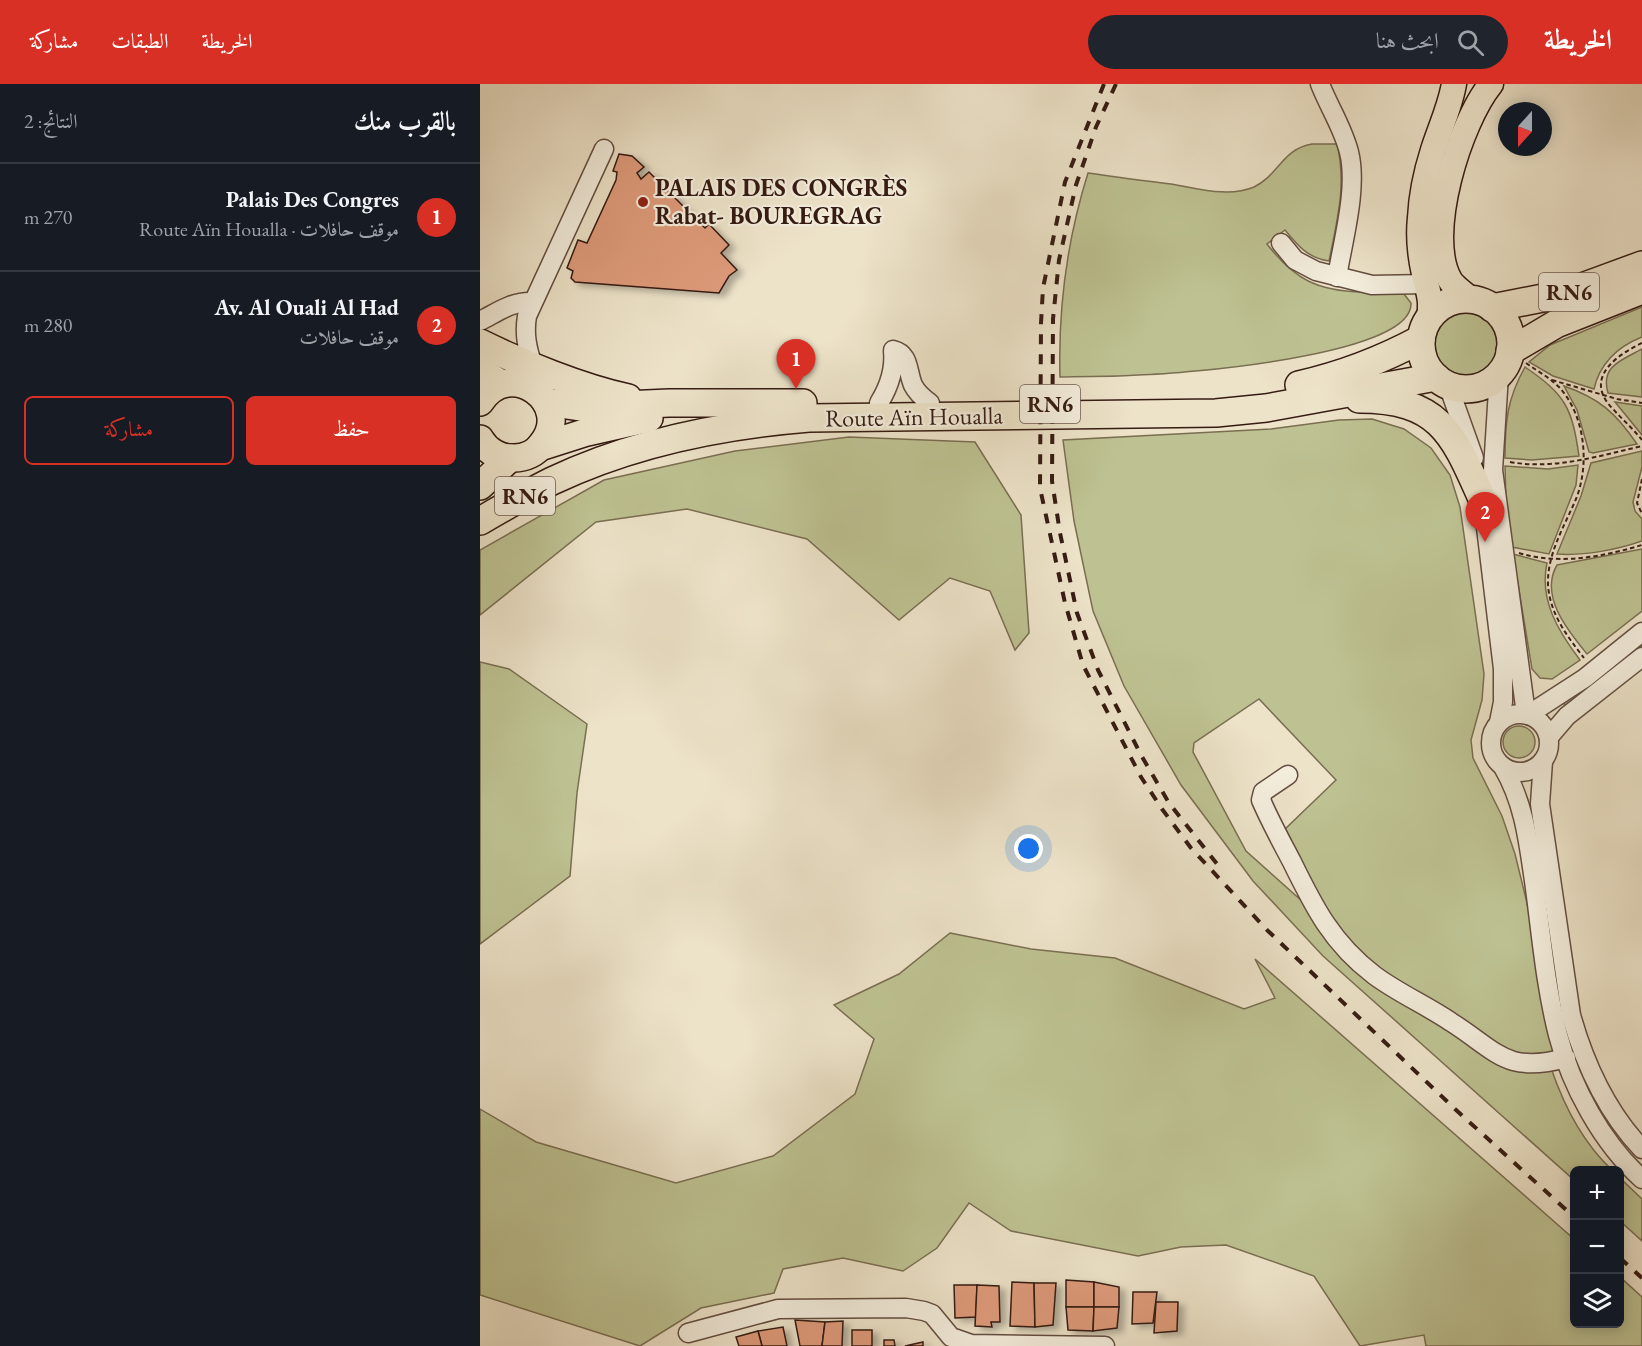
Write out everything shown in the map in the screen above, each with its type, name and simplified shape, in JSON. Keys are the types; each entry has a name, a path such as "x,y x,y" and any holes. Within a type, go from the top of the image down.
{"highway":[{"name":"RN6","path":"1425,329 1446,304 1458,300 1481,304 1528,302 1563,294 1642,265"},
{"name":"RN6","path":"1442,381 1461,388 1475,388 1488,383 1556,324 1642,290"},
{"name":"RN6","path":"1481,304 1501,316 1508,327 1512,363"},
{"path":"1425,329 1422,353 1427,366 1442,381"},
{"name":"Route Aïn Houalla","path":"546,402 580,407 669,403 1091,405 1251,394 1317,381 1363,366 1384,358 1425,329"},
{"path":"480,343 533,366 618,396 669,403"},
{"name":"Route Aïn Houalla","path":"480,521 552,482 599,462 654,444 744,425 798,419 1216,413 1266,408 1442,381"},
{"name":"RN6","path":"504,384 528,386 541,395 546,402 551,426 549,434 540,447"},
{"path":"480,402 489,391 504,384"},
{"path":"1313,399 1372,399 1405,404 1425,411 1453,438 1484,503"},
{"name":"RN6","path":"480,439 495,454 510,458 526,456 540,447 587,432 659,416 755,411 842,418"},
{"name":"RN6","path":"480,486 510,458"}],"main road":[{"path":"1425,329 1432,301 1419,240 1419,219 1432,152 1454,84"},
{"path":"1481,304 1450,281 1443,260 1441,232 1446,194 1456,156 1470,119 1491,84"},
{"path":"480,369 504,384"}],"street":[{"path":"1320,84 1344,138 1351,162 1352,188 1337,277"},
{"path":"533,366 525,340 525,328 532,302 604,150"},
{"path":"1281,243 1301,264 1337,277 1379,285 1427,284"},
{"path":"480,321 511,304 521,301 532,302"},
{"path":"879,403 892,373 892,350 904,357 913,385 917,392 930,403"},
{"path":"1512,363 1492,471 1527,714"},
{"path":"1442,381 1475,463 1484,503 1503,669 1503,702 1499,722 1493,730 1491,750 1512,783 1524,816 1558,1035 1597,1126 1618,1155 1642,1179"},
{"path":"1527,714 1585,678 1642,632"},
{"path":"1548,737 1567,716 1642,657"},
{"path":"1499,722 1516,714 1527,714 1538,719 1545,727 1549,745 1543,761 1540,804 1571,1015 1593,1077 1614,1115 1642,1149"},
{"path":"1503,767 1514,771 1526,771 1543,761"},
{"path":"1288,775 1263,792 1261,800 1315,909 1331,934 1348,952 1390,986 1443,1017 1506,1060 1538,1065 1566,1058"},
{"path":"688,1333 778,1309 906,1308 932,1314 945,1332 960,1341 971,1344 1105,1346"}],"path":[{"path":"1642,343 1620,355 1608,365 1602,380 1603,396 1642,440"},
{"path":"1512,363 1549,379 1603,396 1642,403"},
{"path":"1549,379 1564,393 1575,414 1584,459 1577,496 1551,560 1548,585 1553,610 1563,630 1587,662"},
{"path":"1501,461 1536,465 1568,463 1642,446"},
{"path":"1642,479 1637,498 1638,508 1642,514"},
{"path":"1510,550 1551,560 1579,559 1642,545"}],"green space":[{"path":"1312,144 1337,144 1340,159 1340,202 1329,261 1315,257 1304,250 1285,230 1267,244 1287,266 1319,286 1346,291 1404,294 1411,303 1402,321 1375,336 1337,349 1243,366 1162,374 1060,377 1065,274 1074,223 1088,173 1212,191 1234,192 1254,187 1269,176 1294,151"},
{"path":"1642,307 1642,337 1611,357 1601,371 1594,389 1553,376 1529,362 1550,345"},
{"path":"1466,313 1483,318 1488,322 1492,327 1497,344 1492,361 1488,366 1483,370 1466,375 1449,370 1444,366 1440,361 1435,344 1440,327 1444,322 1449,318"},
{"path":"1642,349 1642,397 1608,393 1606,384 1610,370 1620,361"},
{"path":"1525,367 1550,386 1565,404 1570,414 1579,456 1532,460 1505,458 1508,411 1514,390"},
{"path":"1564,386 1597,401 1606,408 1637,444 1589,452 1577,410"},
{"path":"1615,402 1642,406 1642,435"},
{"path":"1372,419 1404,429 1431,448 1450,475 1460,507 1484,674 1482,700 1471,740 1473,758 1502,816 1515,854 1527,903 1556,1056 1522,1058 1499,1052 1454,1018 1385,978 1360,957 1334,924 1282,832 1336,780 1259,699 1194,743 1193,752 1246,851 1303,902 1305,900 1339,950 1360,971 1384,989 1504,1063 1532,1068 1551,1068 1562,1096 1583,1136 1608,1166 1570,1166 1570,1176 1323,956 1253,881 1181,785 1124,686 1093,611 1074,521 1063,440 1271,429 1339,420"},
{"path":"849,437 975,442 1021,515 1029,633 1015,650 990,591 950,578 899,620 807,539 687,509 596,522 480,615 480,550 604,480 735,451"},
{"path":"1642,451 1642,467 1633,502 1635,511 1642,519 1642,541 1600,552 1557,554 1581,496 1591,463"},
{"path":"1578,465 1576,485 1549,554 1512,547 1506,502 1505,466 1548,469"},
{"path":"1642,549 1642,611 1587,654 1564,624 1554,601 1551,589 1552,577 1557,565"},
{"path":"1513,554 1547,563 1546,590 1552,614 1564,638 1580,660 1552,679 1540,678 1532,669"},
{"path":"1642,642 1642,649 1566,707 1563,702"},
{"path":"480,662 509,669 587,724 577,793 570,876 480,944"},
{"path":"1519,726 1531,730 1535,742 1531,754 1519,758 1507,754 1503,742 1507,730"},
{"path":"950,933 1031,949 1115,958 1244,1009 1275,998 1255,959 1570,1235 1570,1328 1624,1328 1624,1281 1642,1297 1642,1346 1426,1346 1424,1335 1360,1346 1314,1276 1226,1245 1181,1247 1138,1256 1011,1231 969,1203 937,1248 903,1271 843,1258 783,1269 774,1293 701,1308 640,1346 480,1295 480,1109 536,1142 676,1183 773,1156 855,1094 874,1039 834,1005 899,974"},
{"path":"1624,1182 1642,1199 1642,1241 1624,1225"}],"building":[{"name":"PALAIS DES CONGRÈS Rabat- BOUREGRAG","path":"619,154 632,156 644,167 637,173 641,179 649,172 705,228 709,224 729,245 721,253 737,270 729,276 719,293 575,282 571,278 573,271 567,268 578,240 587,243 616,180 617,172 613,171"},
{"path":"1066,1280 1094,1282 1094,1307 1066,1307"},
{"path":"1012,1282 1034,1283 1035,1327 1010,1326"},
{"path":"1094,1282 1119,1287 1119,1307 1094,1307"},
{"path":"1034,1283 1056,1283 1053,1325 1035,1327"},
{"path":"954,1285 977,1285 976,1317 955,1318"},
{"path":"977,1285 999,1286 1000,1322 991,1322 992,1327 975,1326"},
{"path":"1133,1292 1157,1292 1153,1323 1132,1324"},
{"path":"1156,1302 1178,1302 1177,1331 1154,1333"},
{"path":"1066,1307 1094,1307 1093,1331 1068,1330"},
{"path":"1094,1307 1119,1307 1117,1328 1093,1331"},
{"path":"795,1320 825,1322 822,1346 800,1346"},
{"path":"843,1321 842,1346 822,1346 825,1322"},
{"path":"783,1327 787,1346 762,1346 758,1331"},
{"path":"852,1330 872,1330 872,1346 852,1346"},
{"path":"758,1331 762,1346 739,1346 736,1337"},
{"path":"884,1340 894,1340 895,1346 884,1346"},
{"path":"923,1342 923,1346 905,1346"}],"railway":[{"path":"1104,84 1065,182 1043,288 1041,323 1040,488 1065,603 1083,665 1141,777 1191,848 1267,930 1455,1109 1570,1213"},
{"path":"1116,84 1096,127 1076,185 1059,260 1053,319 1052,481 1060,533 1077,613 1098,670 1141,755 1169,803 1221,869"},
{"path":"1624,1262 1642,1278"}],"place":[{"name":"PALAIS DES CONGRÈS Rabat- BOUREGRAG","path":"643,202"},
{"name":"Palais Des Congres","path":"796,389"},
{"name":"Av. Al Ouali Al Had","path":"1485,542"}]}
